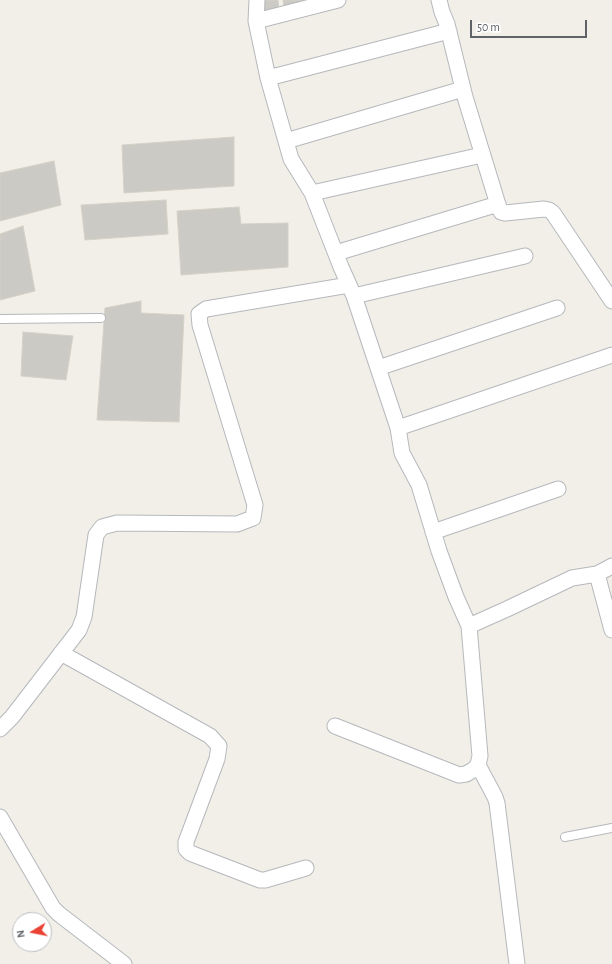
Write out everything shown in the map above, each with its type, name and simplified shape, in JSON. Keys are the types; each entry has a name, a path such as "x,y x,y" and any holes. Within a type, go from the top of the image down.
{"street":[{"path":"257,0 256,21 268,78 291,159 312,193 351,290 398,428 402,453 418,485 439,551 456,597 469,626 480,756 478,765 466,774 459,775 335,726"},
{"path":"256,21 338,0"},
{"path":"439,0 449,31 463,89 482,155 501,212 505,213 544,209 553,213 612,301"},
{"path":"268,78 449,31"},
{"path":"286,141 463,89"},
{"path":"312,193 482,155"},
{"path":"336,253 498,204"},
{"path":"0,729 12,717 79,630 84,617 96,535 102,526 117,523 237,524 253,518 255,505 200,325 199,314 206,309 351,290 525,256"},
{"path":"378,368 557,308"},
{"path":"398,428 612,355"},
{"path":"433,532 558,489"},
{"path":"469,626 572,578 597,574 612,566"},
{"path":"597,574 612,630"},
{"path":"61,653 210,736 219,746 217,759 186,842 186,849 190,854 260,880 265,880 306,868"},
{"path":"478,765 495,796 497,803 517,964"},
{"path":"0,817 53,908 124,964"}],"lane":[{"path":"0,319 101,318"},
{"path":"565,837 612,828"}],"building":[{"path":"261,0 278,0 279,10 262,12"},
{"path":"283,0 307,0 307,1 284,7"},
{"path":"234,137 234,186 124,193 122,145"},
{"path":"54,161 61,205 0,221 0,173"},
{"path":"166,200 168,234 85,240 81,205"},
{"path":"239,207 241,224 288,223 288,267 181,275 177,211"},
{"path":"23,226 35,291 0,300 0,234"},
{"path":"141,301 141,313 184,315 179,422 97,420 105,308"},
{"path":"23,332 73,336 66,380 21,376"}]}
